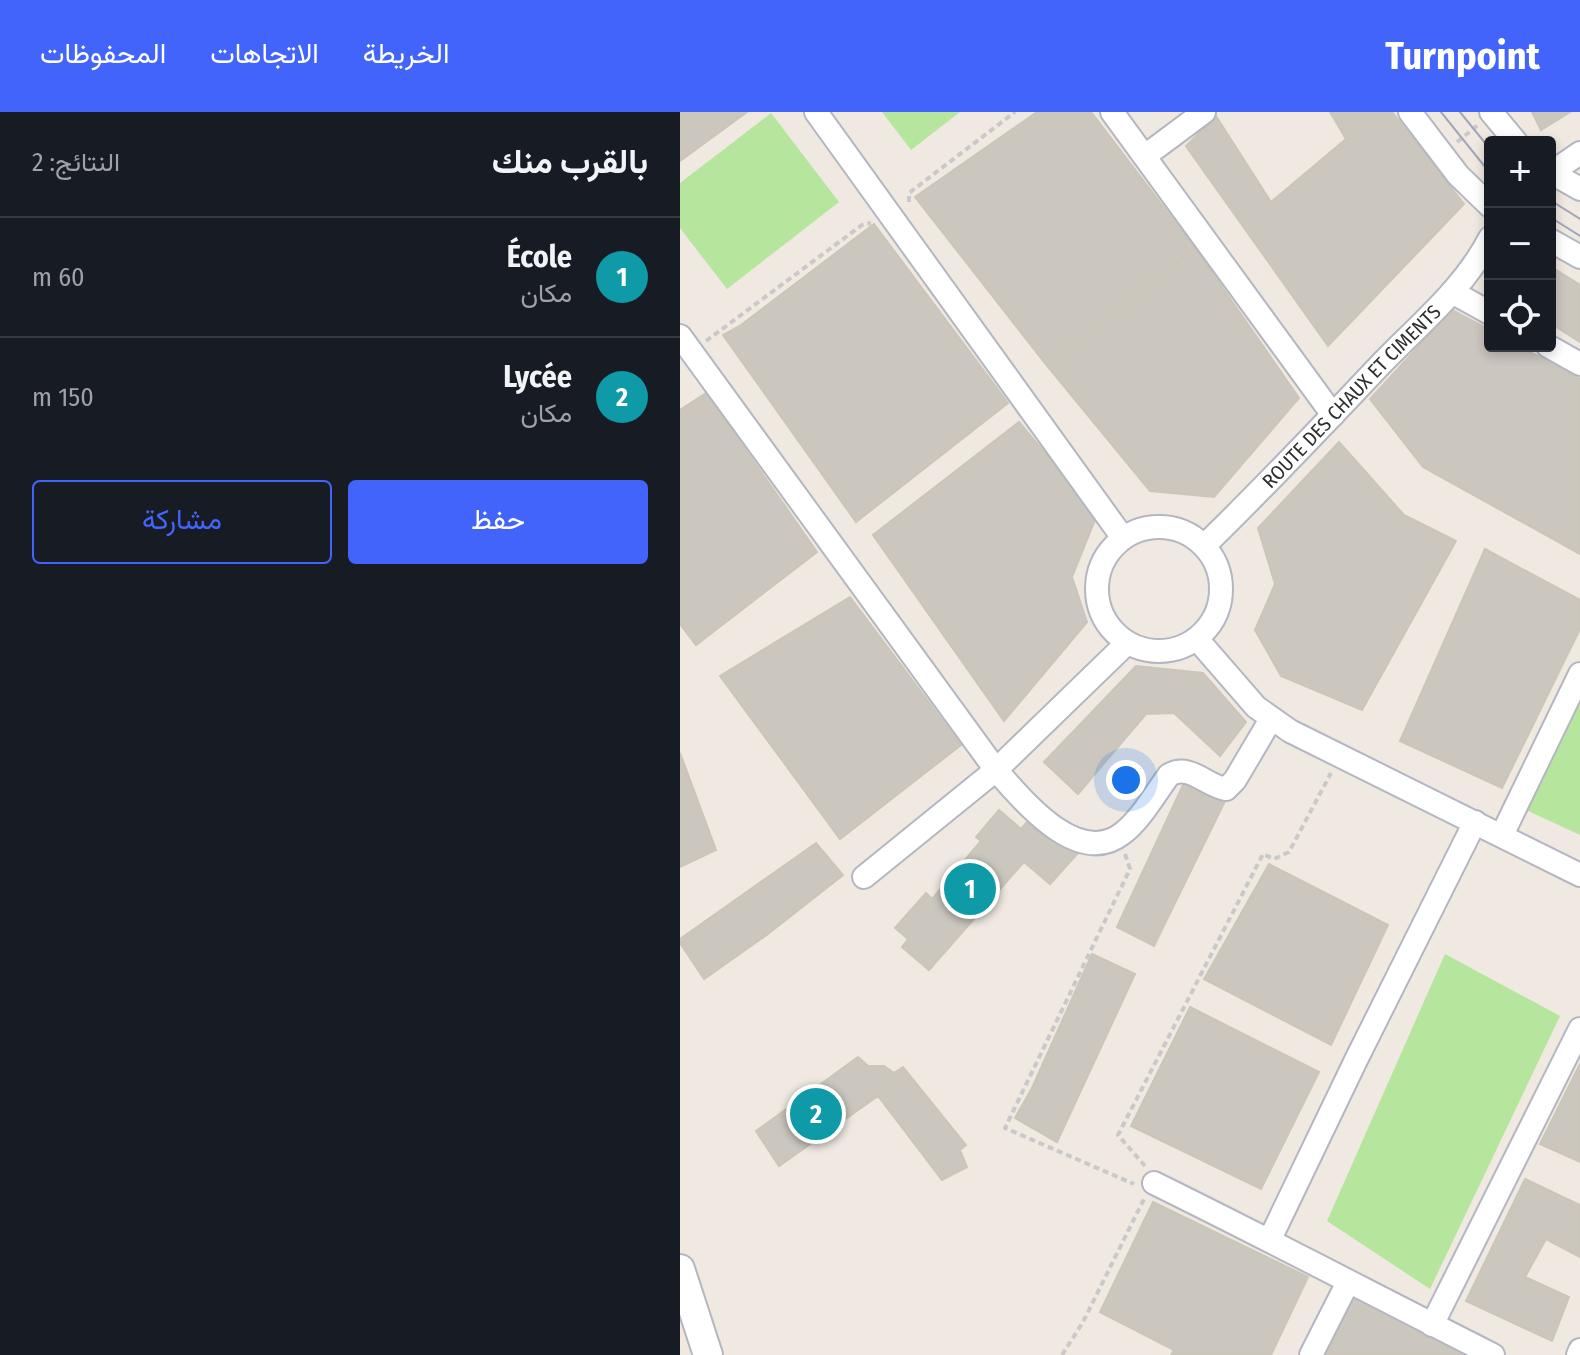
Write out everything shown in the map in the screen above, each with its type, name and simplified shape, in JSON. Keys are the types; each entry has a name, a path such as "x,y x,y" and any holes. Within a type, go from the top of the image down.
{"street":[{"path":"816,112 1123,538"},
{"path":"1112,112 1333,415"},
{"path":"1145,156 1204,112"},
{"path":"1410,112 1458,175 1484,200"},
{"path":"1492,113 1511,136"},
{"path":"1556,168 1580,153"},
{"path":"1556,175 1580,189"},
{"path":"1556,243 1580,257"},
{"name":"ROUTE DES CHAUX ET CIMENTS","path":"1204,546 1278,474 1452,292 1484,249"},
{"path":"1452,292 1484,310"},
{"path":"686,344 996,770 1038,814 1068,836 1091,844 1118,837 1173,773 1185,771 1226,789 1232,785 1271,719"},
{"path":"1556,350 1580,364"},
{"path":"1165,526 1186,532 1204,546 1216,563 1221,584 1220,604 1211,624 1197,639 1174,650 1150,651 1127,643 1112,629 1101,612 1097,591 1099,571 1108,552 1123,538 1143,528 1165,526"},
{"path":"1197,639 1242,693 1271,719 1340,757 1580,875"},
{"path":"864,877 996,770 1127,643"},
{"path":"1502,835 1580,674"},
{"path":"1270,1239 1475,822"},
{"path":"1432,1325 1580,1029"},
{"path":"1152,1187 1270,1239 1493,1355"},
{"path":"680,1269 708,1355"},
{"path":"1311,1355 1348,1282"}],"path":[{"path":"686,344 862,225 874,222 881,227 908,205 909,193 1015,112"},
{"path":"1442,154 1492,113"},
{"path":"1062,1355 1083,1322 1156,1177 1118,1135 1263,854 1274,859 1289,852 1340,757"},
{"path":"1118,837 1130,869 1005,1128 1152,1187"}],"green space":[{"path":"882,112 960,112 911,150"},
{"path":"771,113 839,202 727,289 680,228 680,183"},
{"path":"1580,666 1580,835 1513,804"},
{"path":"1445,954 1560,1016 1430,1289 1327,1221"}],"building":[{"path":"680,112 747,112 680,161"},
{"path":"1037,112 1091,112 1195,248 1048,367 915,197"},
{"path":"1330,112 1392,112 1464,204 1328,346 1186,146 1216,116 1271,202 1346,139"},
{"path":"1532,112 1570,112 1541,130"},
{"path":"874,224 1008,403 856,522 723,335 741,325"},
{"path":"1195,248 1299,398 1214,497 1150,491 1048,367"},
{"path":"1556,270 1580,285 1580,342 1556,327"},
{"path":"1452,310 1484,327 1484,352 1530,352 1580,379 1580,554 1423,467 1370,399"},
{"path":"706,393 817,552 696,645 680,624 680,410"},
{"path":"1019,422 1097,515 1072,577 1087,622 1004,721 873,535"},
{"path":"1339,442 1404,515 1456,541 1362,710 1281,676 1255,630 1275,584 1258,528"},
{"path":"1485,549 1580,600 1580,629 1502,788 1400,741"},
{"path":"850,597 961,745 840,839 720,676"},
{"path":"1136,666 1203,673 1246,722 1220,756 1174,713 1146,714 1078,794 1044,762"},
{"path":"680,753 716,850 680,867"},
{"path":"1188,774 1228,795 1154,946 1117,927"},
{"path":"999,810 1021,829 1027,822 1040,834 1047,826 1078,853 1050,884 1024,862 929,970 902,947 908,939 895,928 926,893 932,899 981,841 976,837"},
{"path":"816,843 843,875 704,979 680,939"},
{"path":"1269,864 1388,925 1331,1045 1204,979"},
{"path":"1092,954 1135,974 1057,1142 1015,1118 1032,1088"},
{"path":"1190,1007 1319,1072 1261,1189 1131,1126"},
{"path":"858,1057 868,1066 884,1066 894,1073 903,1067 966,1145 960,1150 967,1167 942,1180 878,1096 779,1166 756,1131"},
{"path":"1580,1064 1580,1162 1540,1144"},
{"path":"1525,1179 1580,1205 1580,1257 1546,1239 1525,1277 1569,1297 1552,1341 1466,1301"},
{"path":"1153,1202 1308,1277 1271,1355 1171,1355 1174,1350 1100,1312"},
{"path":"1353,1293 1479,1355 1322,1355"}],"tram line":[{"path":"1441,112 1484,166"},
{"path":"1460,112 1484,142"},
{"path":"1556,204 1580,219"},
{"path":"1556,221 1580,236"}],"place":[{"name":"École","path":"970,889"},
{"name":"Lycée","path":"816,1114"}]}
